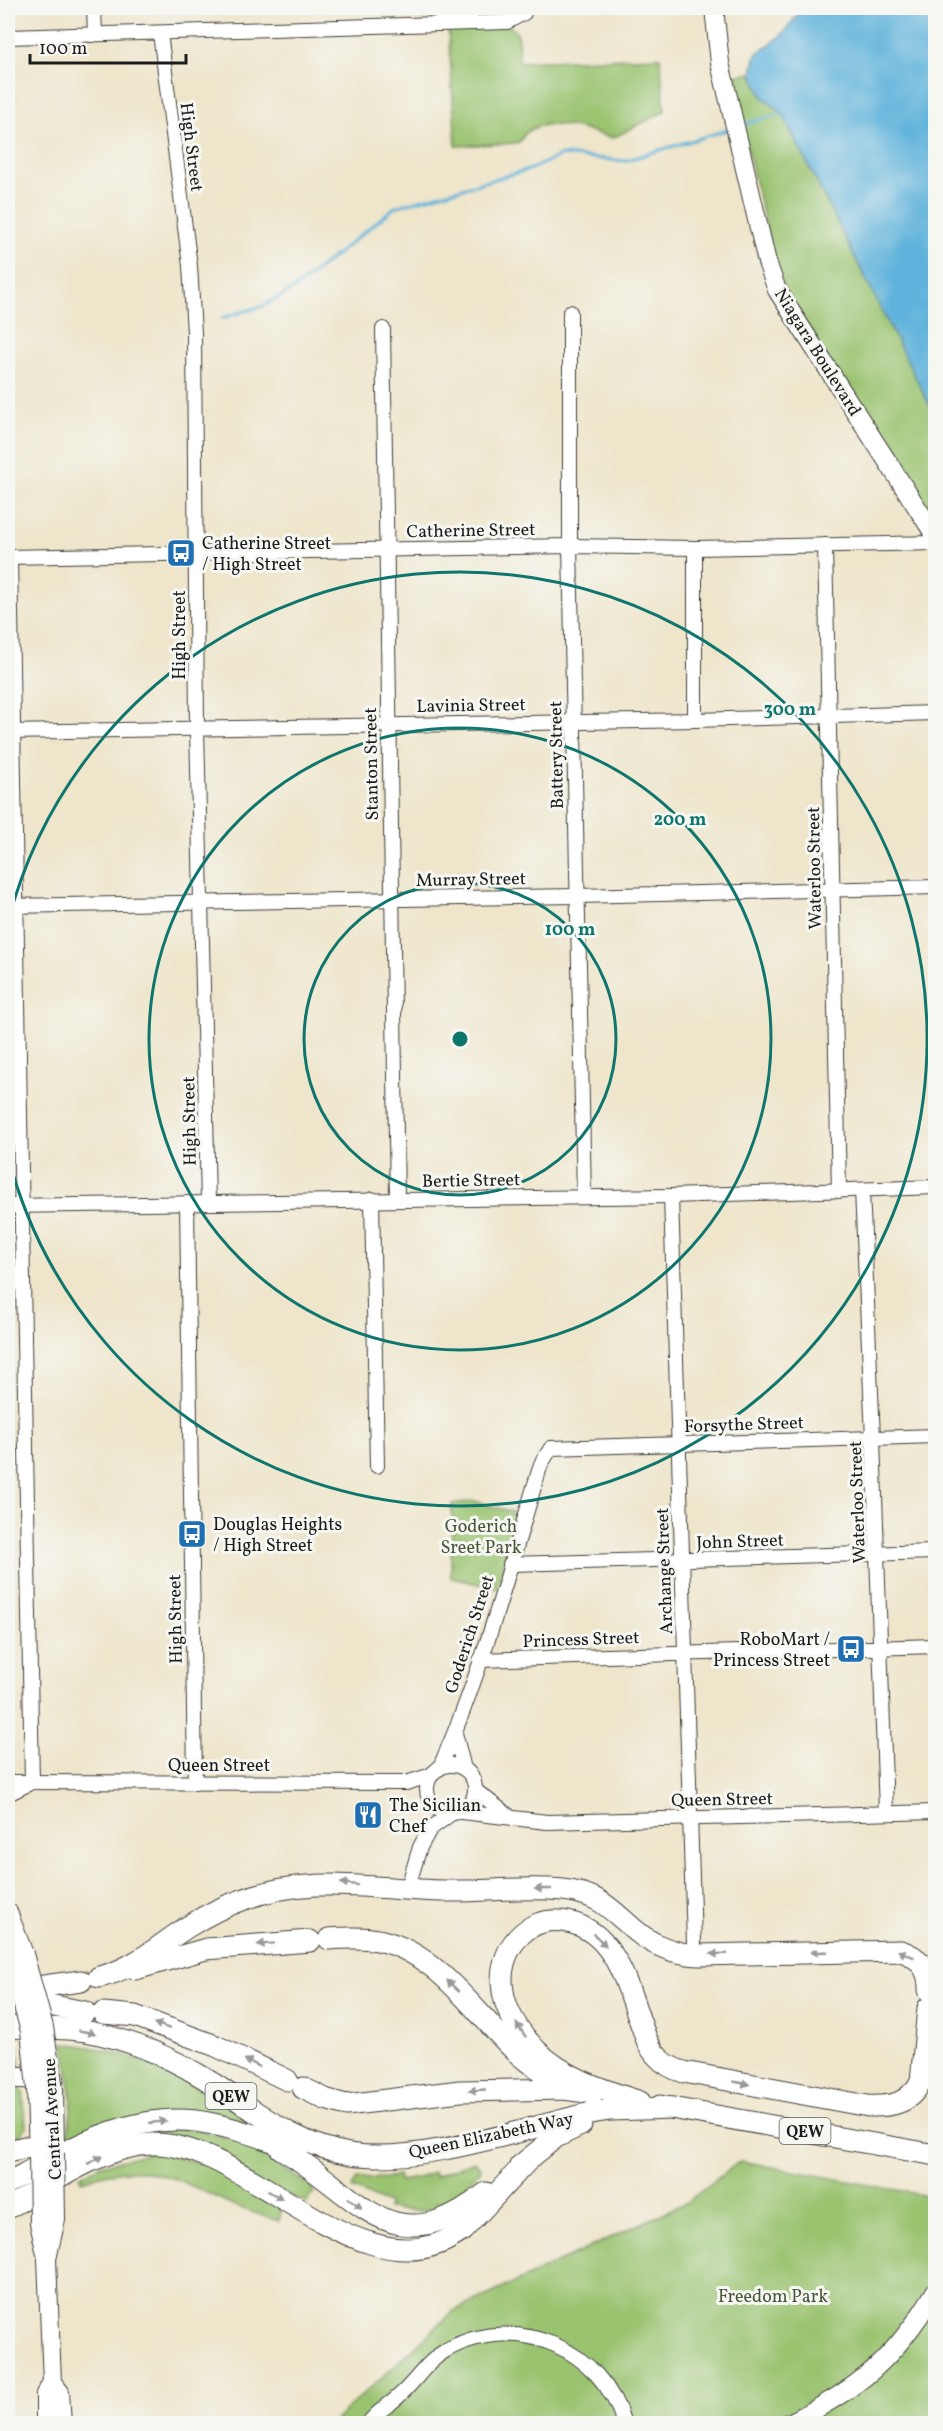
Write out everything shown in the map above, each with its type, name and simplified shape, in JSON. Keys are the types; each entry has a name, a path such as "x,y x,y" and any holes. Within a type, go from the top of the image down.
{"highway":[{"name":"QEW","path":"97,1978 147,1954 189,1926 240,1900 259,1894 294,1886 324,1883 407,1890"},
{"path":"407,1890 546,1889 575,1892 596,1898 608,1905 636,1931 658,1945 689,1954 901,1951 924,1965 929,1977 929,1999 921,2081 911,2096 898,2104 868,2106 674,2069 664,2063 652,2050 618,1965 600,1940 581,1926 556,1920 544,1922 522,1932 507,1952 502,1972 502,1985 507,2006 526,2037 548,2061 566,2073 637,2106"},
{"name":"QEW","path":"15,1992 97,1978 192,1952 320,1940 371,1939 392,1944 412,1953 453,1986 515,2052 529,2063 566,2084 598,2094"},
{"name":"QEW","path":"15,1992 94,2012 128,2014 216,2046 325,2099 346,2105 472,2090 564,2089 598,2094"},
{"name":"Queen Elizabeth Way","path":"8,2027 83,2031 152,2052 208,2080 276,2127 327,2149 354,2155 384,2155 454,2146 591,2114 637,2106 674,2108 936,2155"},
{"name":"Queen Elizabeth Way","path":"598,2094 637,2106"},
{"path":"254,2136 299,2159 367,2212 392,2223 405,2225 433,2222 458,2213 556,2137 603,2116 637,2106"},
{"path":"8,2183 100,2136 146,2123 194,2121 254,2136 328,2159 361,2164 409,2160 454,2146"},
{"path":"8,2208 106,2154 135,2146 161,2144 179,2146 210,2158 321,2221 356,2238 391,2247 420,2247 450,2238 463,2230 531,2157"},
{"path":"8,2151 47,2151"}],"main road":[{"name":"Niagara Boulevard","path":"714,8 720,63 767,262 777,290 936,537"},
{"name":"Central Avenue","path":"8,1912 13,1953 42,2020 34,2082 47,2151 39,2223 47,2259 52,2382 45,2394 45,2424"},
{"path":"787,2424 844,2393 886,2359 925,2309 936,2290"},
{"name":"Central Avenue","path":"52,2382 60,2392 62,2424"}],"street":[{"path":"92,35 95,34 94,8"},
{"path":"8,37 507,22 524,13 524,8"},
{"name":"High Street","path":"160,33 190,276 194,333 197,728 208,1202"},
{"name":"Battery Street","path":"570,312 570,546 584,1197"},
{"name":"Stanton Street","path":"383,329 397,1199"},
{"name":"Catherine Street","path":"9,557 570,546 695,548 936,543"},
{"name":"Waterloo Street","path":"825,545 839,1191"},
{"path":"695,548 695,720"},
{"path":"8,1794 32,1782 14,1206 9,557"},
{"name":"Lavinia Street","path":"10,732 695,720 936,713"},
{"name":"Murray Street","path":"11,906 936,887"},
{"name":"Bertie Street","path":"14,1206 671,1196 936,1187"},
{"name":"Waterloo Street","path":"862,1190 886,1813"},
{"name":"Archange Street","path":"671,1196 694,1944"},
{"path":"372,1199 376,1466"},
{"name":"High Street","path":"187,1203 195,1783"},
{"name":"Forsythe Street","path":"554,1448 936,1436"},
{"name":"Goderich Street","path":"435,1772 455,1732 480,1660 541,1464 551,1448 554,1448"},
{"name":"John Street","path":"510,1564 936,1552"},
{"name":"Princess Street","path":"480,1660 936,1646"},
{"path":"455,1732 464,1769"},
{"path":"407,1890 420,1847 430,1829 431,1802 428,1783 435,1772 456,1765 471,1774 476,1791 468,1807 430,1829"},
{"name":"Queen Street","path":"8,1782 406,1783 435,1772"},
{"name":"Queen Street","path":"8,1788 32,1782"},
{"path":"406,1783 441,1811 457,1813"},
{"name":"Queen Street","path":"476,1791 510,1817"},
{"name":"Queen Street","path":"457,1813 547,1822 936,1812"},
{"path":"368,2424 372,2418 403,2393 430,2362 457,2346 487,2336 528,2336 548,2341 584,2362 599,2376 634,2424"},
{"path":"612,2393 624,2424"}],"green space":[{"path":"504,21 518,34 519,62 660,57 665,111 613,138 569,126 546,125 527,132 518,143 456,146 448,25"},
{"path":"751,73 762,96 782,113 935,416 935,521 785,292 775,265 730,76"},
{"name":"Goderich Sreet Park","path":"474,1501 519,1514 497,1588 451,1578 452,1504"},
{"path":"8,2040 15,2040 20,2066 8,2067"},
{"path":"64,2043 92,2047 140,2060 203,2090 248,2119 245,2123 226,2118 67,2144 72,2102"},
{"path":"8,2083 23,2091 26,2128 19,2137 20,2139 8,2145"},
{"path":"188,2128 238,2140 310,2186 314,2193 307,2203 155,2138 132,2133"},
{"path":"153,2152 206,2164 282,2207 279,2221 243,2209 193,2186 159,2174 124,2171 82,2181 79,2177 101,2165"},
{"path":"475,2161 481,2169 463,2189 464,2194 436,2204 436,2207 420,2211 388,2209 388,2204 352,2188 357,2179 386,2178 398,2175 400,2181 422,2177 433,2172 435,2176"},
{"name":"Freedom Park","path":"740,2161 935,2197 935,2423 331,2424 454,2311 687,2202"}],"water":[{"path":"798,8 935,8 935,416 782,113 762,96 752,73 756,54 781,36 800,12"}],"waterway":[{"path":"742,125 782,113"},
{"path":"222,318 263,306 294,289 395,207 531,169 562,155 624,161 730,129"}],"place":[{"name":"Catherine Street / High Street","path":"181,553"},
{"name":"Douglas Heights / High Street","path":"192,1534"},
{"name":"RoboMart / Princess Street","path":"851,1649"},
{"name":"The Sicilian Chef","path":"368,1815"}]}
